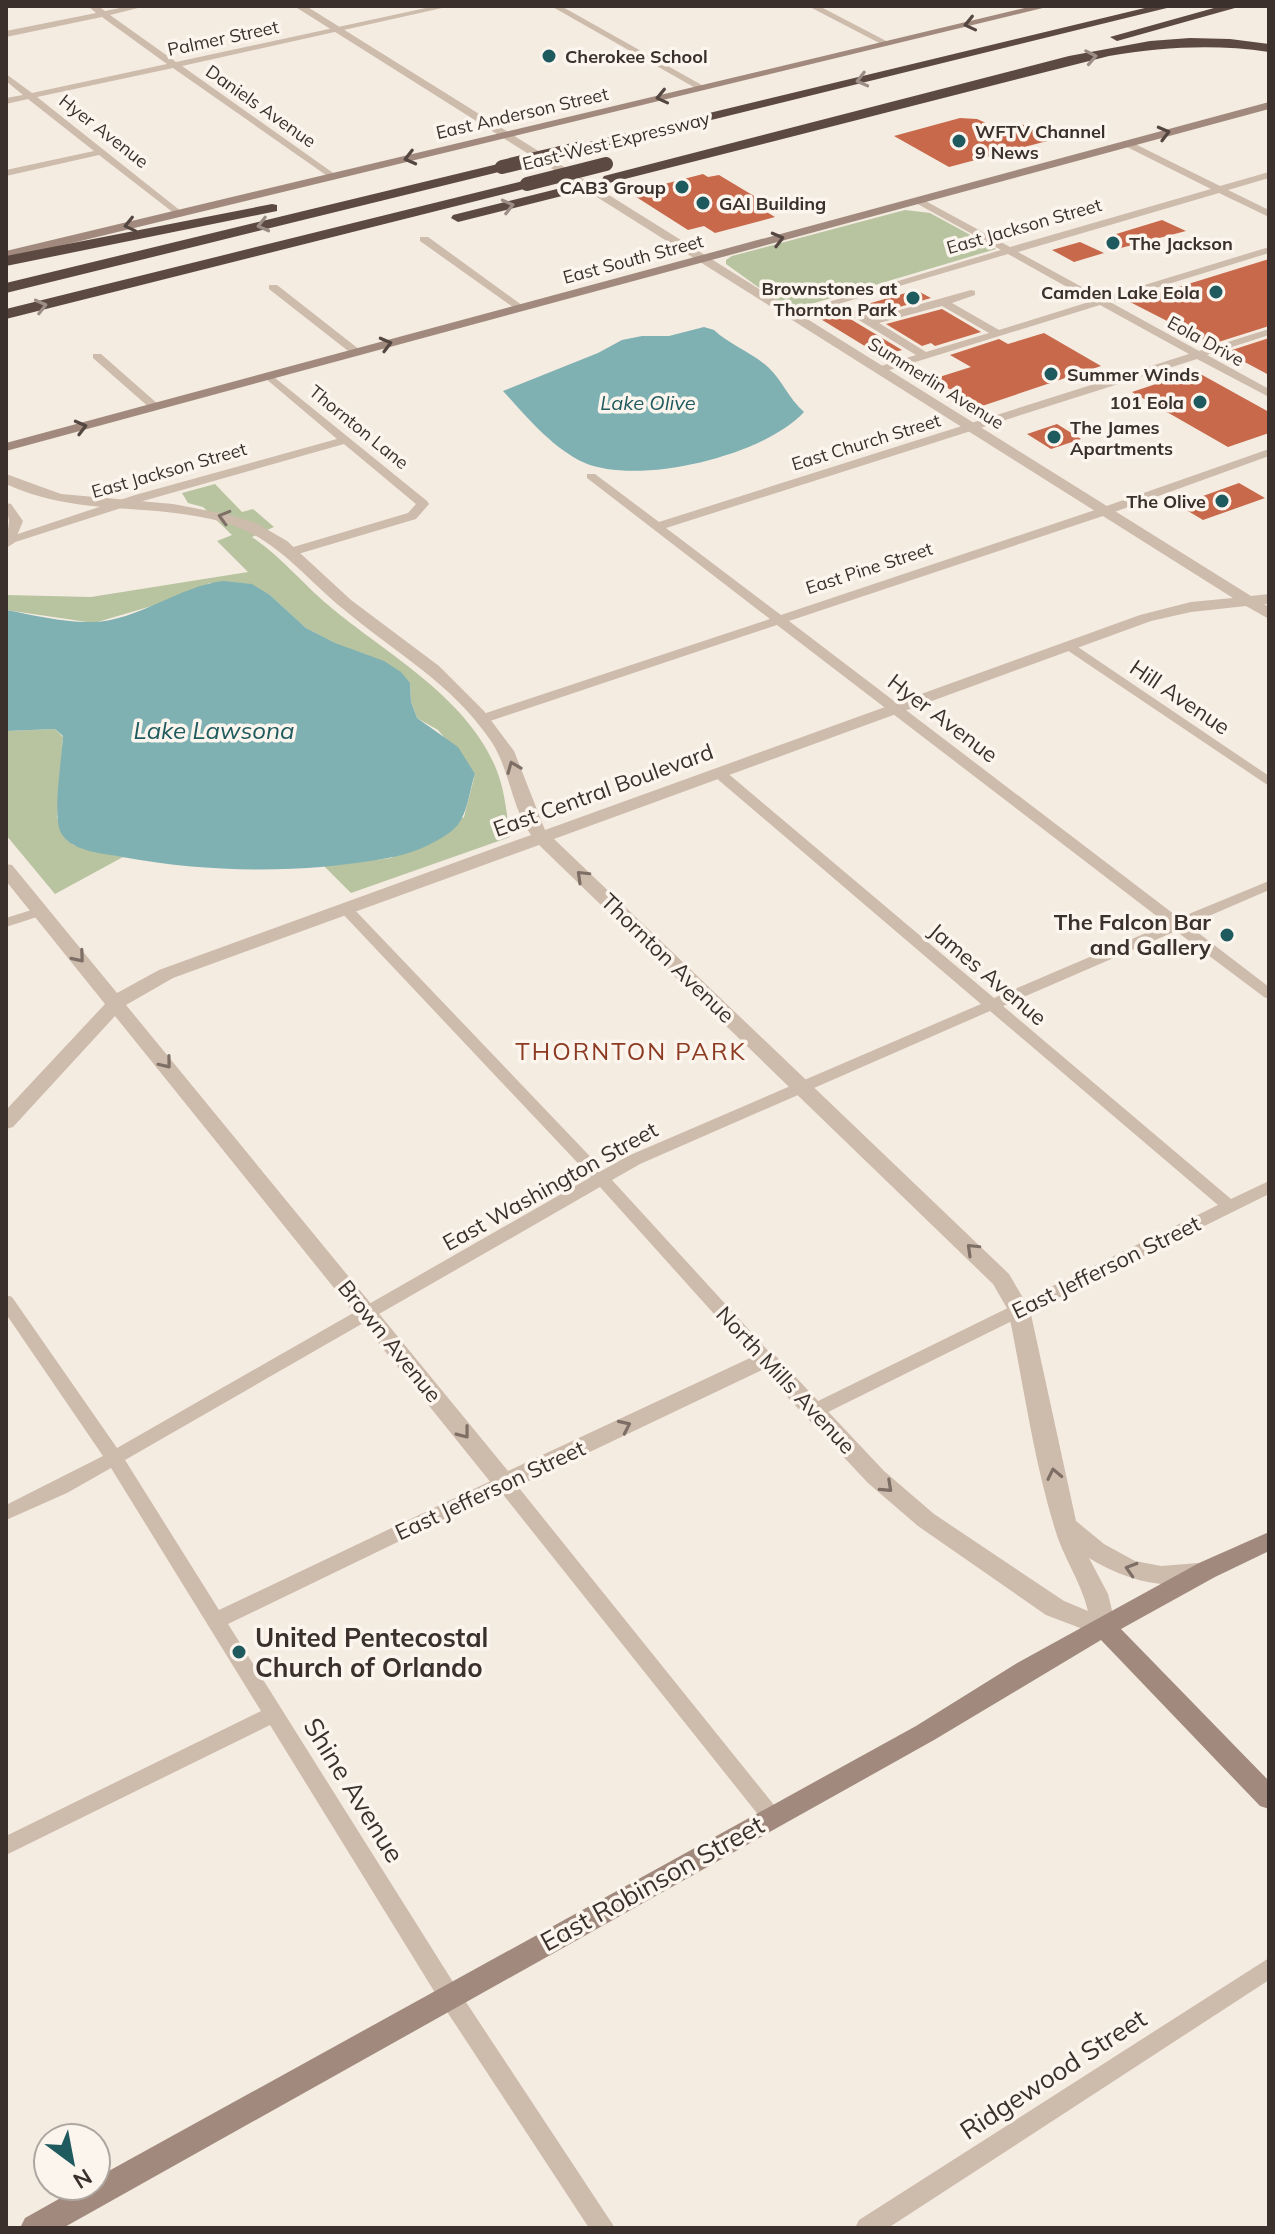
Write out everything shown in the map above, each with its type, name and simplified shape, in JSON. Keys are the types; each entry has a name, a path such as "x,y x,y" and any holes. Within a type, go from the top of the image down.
{"highway":[{"path":"938,62 968,49 1113,6"},
{"name":"East-West Expressway","path":"6,288 1169,6"},
{"name":"East-West Expressway","path":"635,156 1236,6"},
{"path":"76,297 184,278 561,192 612,168 1109,54 1183,42 1237,43 1269,48"},
{"path":"6,261 225,216 502,167"},
{"name":"East-West Expressway","path":"6,314 527,184 612,168"}],"main road":[{"name":"East Anderson Street","path":"6,255 1046,6"},
{"name":"East South Street","path":"6,447 1269,105"},
{"name":"East Robinson Street","path":"35,2228 925,1733 1104,1627 1207,1570 1269,1541"},
{"name":"North Mills Avenue","path":"1104,1627 1269,1798"}],"street":[{"name":"Daniels Avenue","path":"92,6 333,177"},
{"path":"6,34 142,6"},
{"name":"Summerlin Avenue","path":"299,6 1269,614"},
{"name":"Palmer Street","path":"6,101 447,6"},
{"path":"555,6 702,88"},
{"path":"812,6 888,44"},
{"name":"Hyer Avenue","path":"6,77 179,214"},
{"path":"1126,143 1269,214"},
{"path":"6,173 102,152"},
{"name":"East Jackson Street","path":"790,315 1269,175"},
{"name":"Eola Drive","path":"917,200 1269,394"},
{"path":"424,239 521,308"},
{"path":"879,370 1269,250"},
{"path":"273,287 356,352"},
{"path":"870,322 971,293"},
{"path":"943,302 997,333"},
{"path":"853,312 925,356"},
{"name":"East Church Street","path":"656,527 1269,332"},
{"path":"97,356 155,407"},
{"name":"Thornton Lane","path":"269,376 420,500 422,509 412,516 294,551"},
{"name":"East Jackson Street","path":"6,542 117,506 345,440"},
{"name":"East Pine Street","path":"482,719 1102,512 1269,452"},
{"name":"Hyer Avenue","path":"591,476 1269,994"},
{"name":"Thornton Avenue","path":"6,478 57,499 182,509 250,525 294,551 338,597 429,666 482,719 508,755 529,822 541,837 1001,1279 1019,1310 1065,1525 1079,1564 1096,1594 1104,1627"},
{"path":"182,509 173,503 173,494 196,483"},
{"path":"6,507 16,521 6,542"},
{"name":"East Central Boulevard","path":"6,1122 116,1003 133,990 166,974 1168,611 1269,599"},
{"name":"Hill Avenue","path":"1069,645 1269,782"},
{"name":"James Avenue","path":"720,774 1229,1206"},
{"name":"Brown Avenue","path":"6,869 369,1314 771,1816"},
{"name":"East Washington Street","path":"6,1513 114,1458 634,1160 1269,885"},
{"name":"North Mills Avenue","path":"346,909 601,1178 876,1477 926,1520 1055,1608 1104,1627"},
{"path":"6,923 41,911"},
{"name":"East Jefferson Street","path":"814,1411 1269,1187"},
{"name":"Shine Avenue","path":"6,1301 114,1458 450,1997 603,2228"},
{"name":"East Jefferson Street","path":"215,1621 765,1359"},
{"path":"1065,1525 1103,1558 1127,1569 1178,1577 1207,1570"},
{"path":"6,1846 274,1714"},
{"name":"Ridgewood Street","path":"867,2228 1269,1968"}],"green space":[{"path":"905,210 930,213 996,249 801,307 782,304 726,264 732,256"},
{"path":"215,484 242,512 253,509 274,527 252,537 334,610 426,681 468,722 497,771 510,837 351,893 324,866 391,858 464,817 475,774 438,730 417,718 411,702 410,683 306,628 270,595 251,584 210,583 162,603 94,623 6,610 6,595 91,597 248,572 217,541 232,535 203,507 188,503 182,493"},
{"path":"55,729 63,737 57,818 73,845 123,857 55,894 6,835 6,731"}],"water":[{"name":"Lake Olive","path":"704,327 714,330 768,367 804,412 786,427 732,453 700,462 637,471 609,469 573,457 541,431 503,391 598,353 622,340 669,336"},
{"name":"Lake Lawsona","path":"223,581 252,584 270,595 306,628 335,643 384,661 401,672 410,683 411,702 417,718 458,747 475,774 464,814 455,828 428,845 396,857 322,867 255,870 155,862 88,851 66,839 58,825 57,814 63,736 55,729 6,731 6,610 71,621 109,620 191,589"}],"building":[{"name":"WFTV Channel 9 News","path":"960,118 977,119 991,125 1020,123 1051,140 949,167 894,136"},
{"name":"GAI Building","path":"703,174 708,177 719,175 764,202 755,205 775,217 715,233 704,226 688,230 630,193"},
{"path":"1162,220 1186,231 1117,249 1113,235"},
{"path":"1080,242 1104,253 1074,262 1052,250"},
{"name":"Camden Lake Eola","path":"1269,259 1269,326 1212,344 1130,302"},
{"path":"916,290 931,298 871,315 857,307"},
{"path":"942,309 981,332 935,346 931,343 922,346 886,324"},
{"name":"Brownstones at Thornton Park","path":"846,310 847,317 902,350 881,356 819,318"},
{"path":"1044,333 1101,366 979,407 933,379 971,367 950,355 999,339 1008,344"},
{"path":"1269,338 1269,375 1226,352"},
{"name":"101 Eola","path":"1195,371 1269,412 1269,433 1228,447 1132,392"},
{"name":"The James Apartments","path":"1057,424 1081,439 1051,449 1027,434"},
{"name":"The Olive","path":"1239,483 1265,498 1203,520 1178,505"}],"place":[{"name":"Cherokee School","path":"549,56"},
{"name":"WFTV Channel 9 News","path":"959,141"},
{"name":"CAB3 Group","path":"682,187"},
{"name":"GAI Building","path":"703,203"},
{"name":"The Jackson","path":"1113,243"},
{"name":"Camden Lake Eola","path":"1216,292"},
{"name":"Brownstones at Thornton Park","path":"913,298"},
{"name":"Summer Winds","path":"1051,374"},
{"name":"101 Eola","path":"1200,402"},
{"name":"The James Apartments","path":"1054,437"},
{"name":"The Olive","path":"1222,501"},
{"name":"The Falcon Bar and Gallery","path":"1227,935"},
{"name":"United Pentecostal Church of Orlando","path":"239,1652"}],"district":[{"name":"THORNTON PARK","path":"631,1051"}]}
